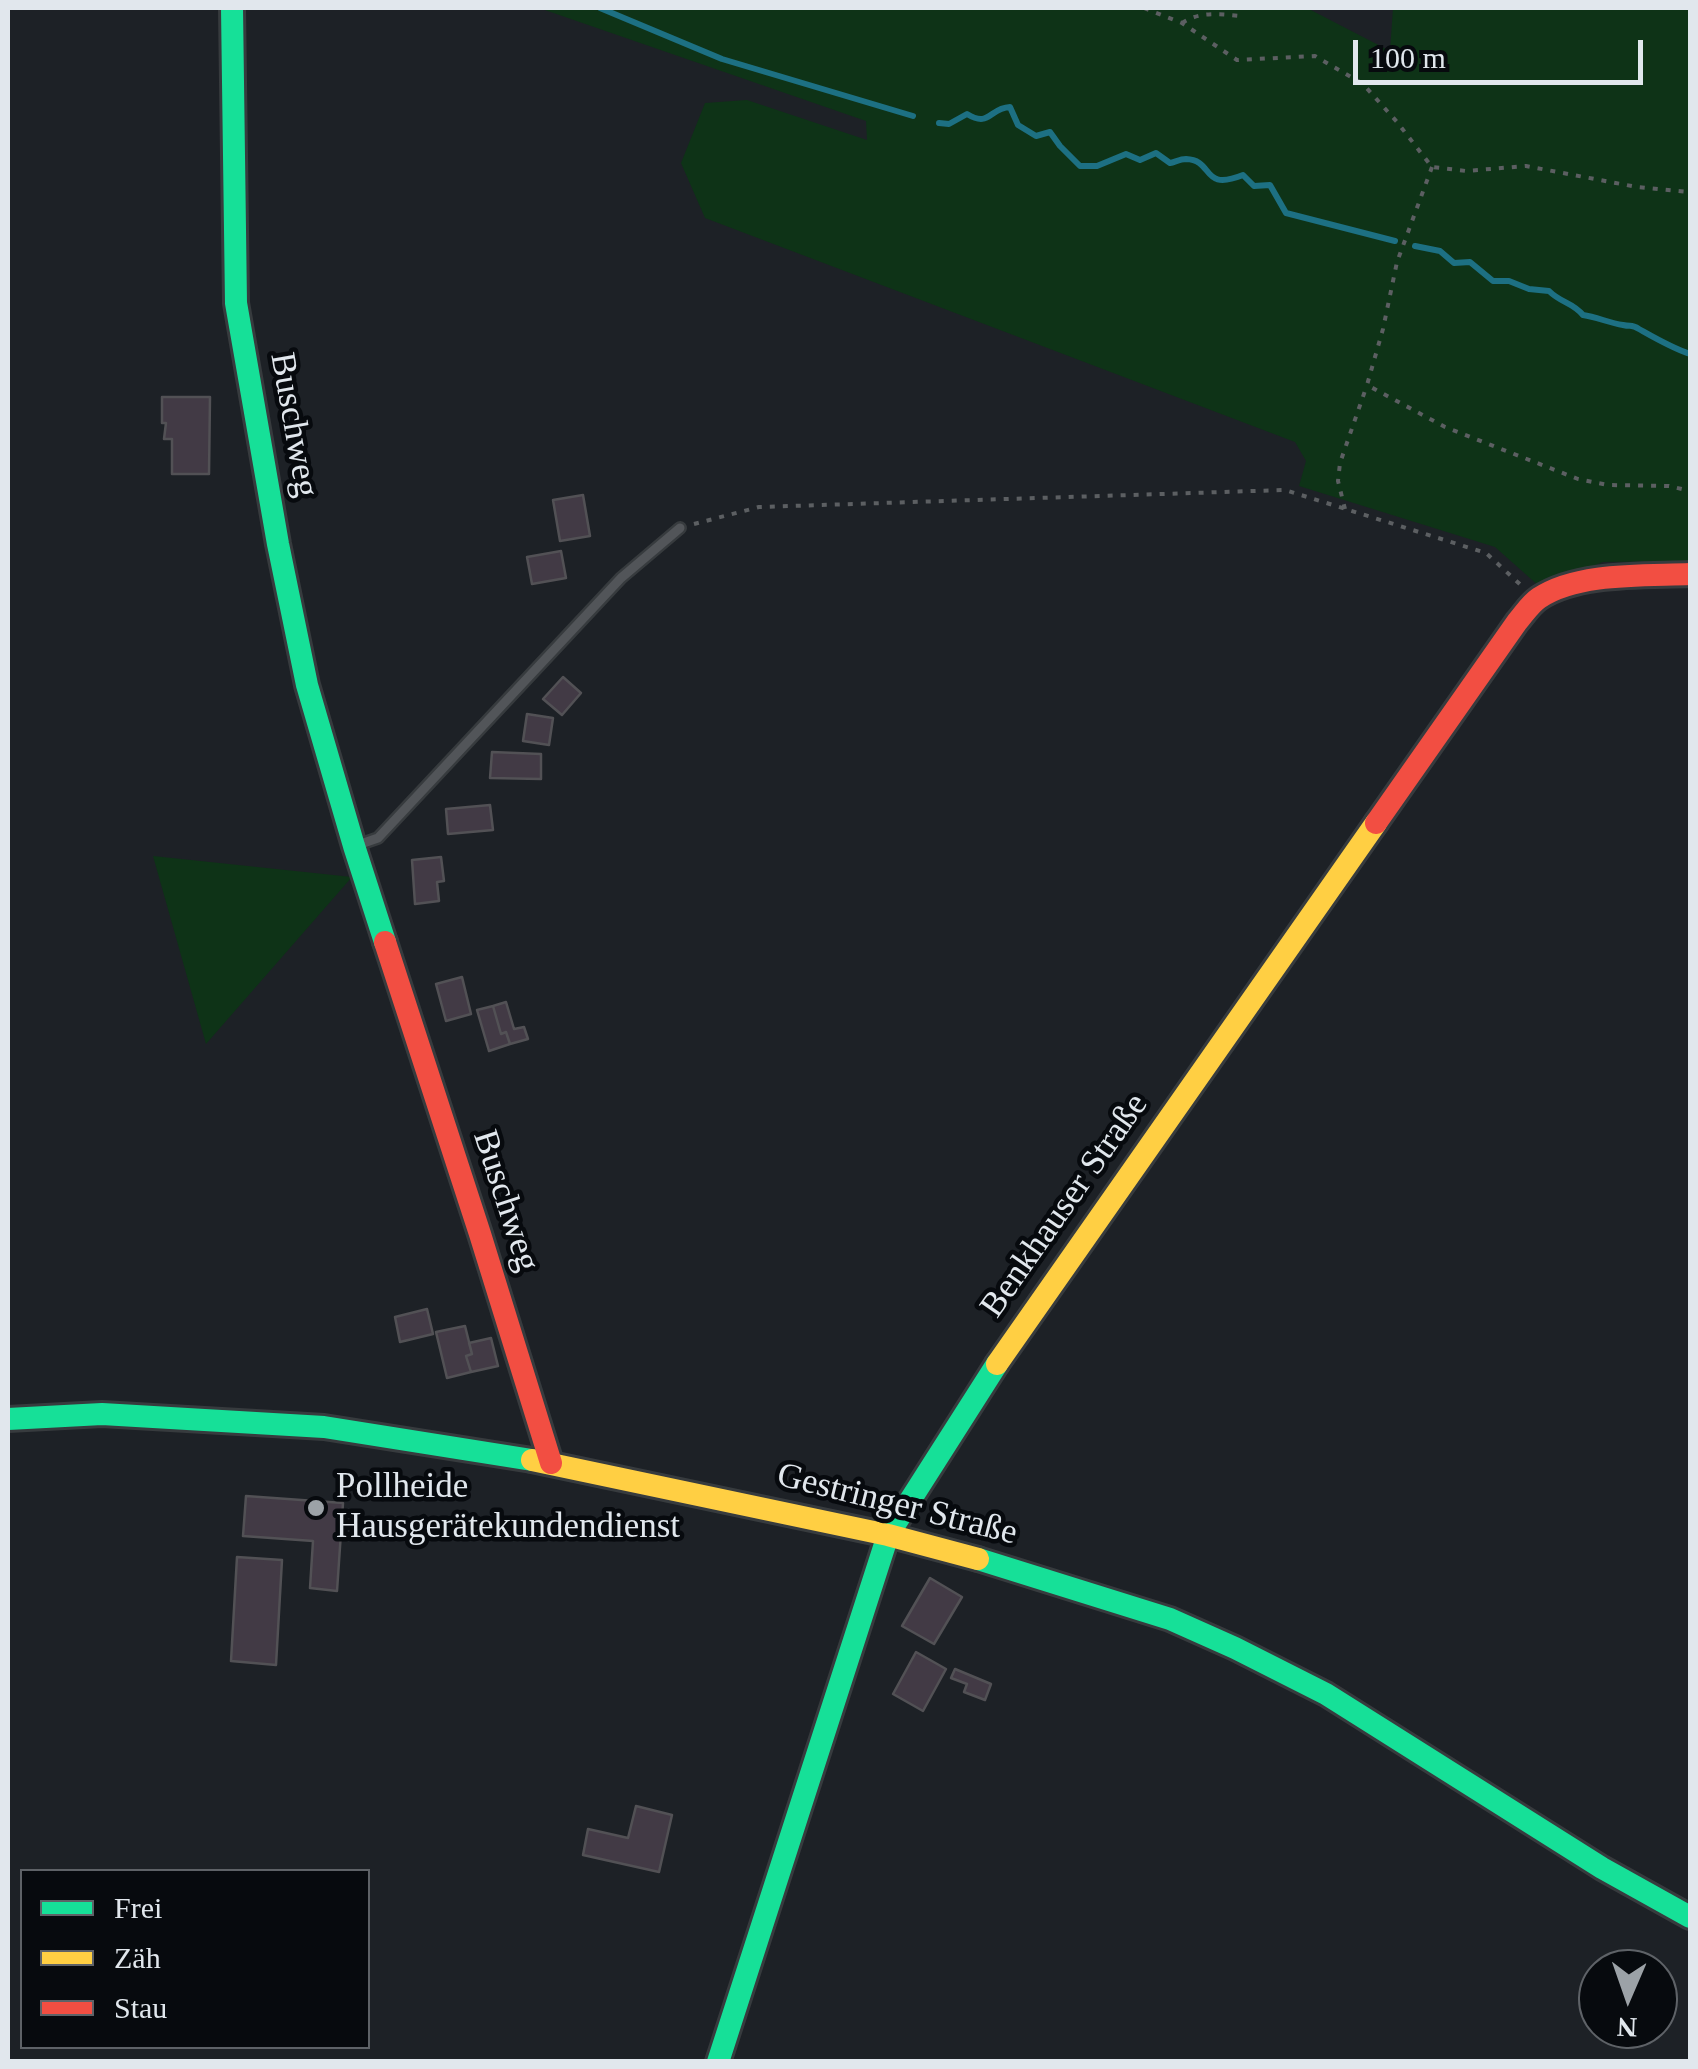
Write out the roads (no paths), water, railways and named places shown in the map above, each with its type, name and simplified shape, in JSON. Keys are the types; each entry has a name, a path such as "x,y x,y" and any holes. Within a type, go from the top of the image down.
{"street":[{"name":"Buschweg","path":"232,8 236,303 307,684 354,846 550,1463"},
{"name":"Benkhauser Straße","path":"718,2062 888,1535 1002,1357 1506,638 1537,600 1569,584 1690,574"},
{"name":"Gestringer Straße","path":"8,1420 102,1414 324,1427 550,1463 888,1535 1068,1585 1170,1618 1326,1694 1602,1868 1690,1917"}],"lane":[{"path":"354,846 378,838 621,578 680,528"}],"waterway":[{"path":"600,8 722,59 913,116"},
{"path":"939,123 949,124 967,114 985,118 1010,107 1018,125 1036,136 1050,132 1080,166 1097,166 1126,154 1140,160 1156,153 1170,163 1195,161 1220,180 1243,175 1254,186 1270,185 1286,213 1395,241"},
{"path":"1415,246 1440,251 1454,263 1470,262 1493,281 1549,291 1583,315 1634,327 1690,354"}],"place":[{"name":"Pollheide Hausgerätekundendienst","path":"316,1508"}]}
